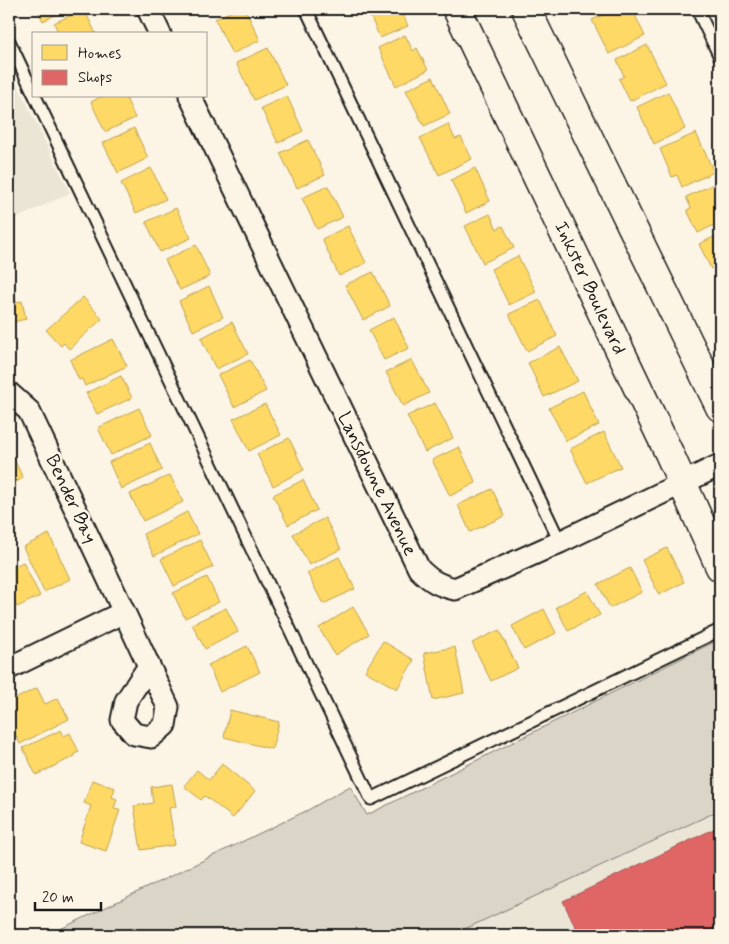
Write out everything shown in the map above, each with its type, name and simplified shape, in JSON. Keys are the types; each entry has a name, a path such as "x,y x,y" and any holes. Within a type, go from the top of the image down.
{"main road":[{"name":"Inkster Boulevard","path":"457,9 682,482 720,567"},
{"path":"526,9 720,408"}],"street":[{"path":"148,9 159,32"},
{"name":"Lansdowne Avenue","path":"191,98 419,569 430,580 456,589 560,542 720,465"},
{"name":"Bender Bay","path":"9,393 29,411 149,666"},
{"path":"9,668 124,612"}],"lane":[{"path":"306,9 560,542"},
{"path":"697,9 720,57"},
{"path":"9,41 32,91"},
{"path":"35,98 371,799 720,630"}],"shaded area":[{"path":"9,67 70,193 9,222"},
{"path":"720,639 720,810 452,935 48,935 308,810 350,786 367,815"},
{"path":"720,810 720,935 452,935"}],"building: Homes":[{"path":"37,9 68,9 43,21"},
{"path":"84,9 95,32 58,32 54,23"},
{"path":"236,9 245,9 260,40 232,54 215,19"},
{"path":"367,9 400,9 408,26 380,38"},
{"path":"615,9 632,9 645,36 609,54 592,20"},
{"path":"405,35 413,51 417,48 428,70 396,86 378,48"},
{"path":"647,45 666,83 630,101 619,79 624,76 617,60"},
{"path":"268,48 286,85 254,100 236,63"},
{"path":"433,77 450,114 424,126 406,90"},
{"path":"668,92 685,129 654,144 637,107"},
{"path":"287,96 303,131 278,143 261,108"},
{"path":"98,98 126,98 135,118 105,132 91,102"},
{"path":"448,124 455,139 461,137 472,159 439,175 420,138"},
{"path":"134,128 148,158 118,173 103,143"},
{"path":"696,133 714,172 682,187 677,175 672,177 660,149"},
{"path":"308,140 325,175 297,188 280,153"},
{"path":"151,168 166,199 136,213 121,183"},
{"path":"475,168 490,201 466,213 451,180"},
{"path":"716,183 720,192 720,222 698,233 687,210 691,208 686,197"},
{"path":"328,186 343,217 317,229 302,198"},
{"path":"176,208 191,238 160,252 146,222"},
{"path":"490,214 497,229 503,226 514,248 483,263 465,226"},
{"path":"348,226 366,263 339,276 322,239"},
{"path":"720,234 720,279 714,268 711,269 699,244"},
{"path":"196,245 210,276 180,290 165,260"},
{"path":"518,256 536,292 509,305 491,269"},
{"path":"9,265 16,302 22,301 26,319 9,323"},
{"path":"373,272 390,306 363,320 345,285"},
{"path":"209,286 223,317 193,331 179,301"},
{"path":"83,297 102,319 69,349 64,343 61,346 46,330"},
{"path":"540,300 557,336 527,351 509,314"},
{"path":"394,317 409,348 384,360 369,330"},
{"path":"232,322 248,354 216,369 201,338"},
{"path":"113,339 127,366 85,386 82,379 79,380 70,360"},
{"path":"560,347 578,381 544,397 528,363"},
{"path":"250,360 266,391 234,407 218,375"},
{"path":"412,360 429,393 403,406 386,372"},
{"path":"121,376 132,398 97,414 86,393"},
{"path":"583,391 599,425 566,441 549,408"},
{"path":"435,403 453,438 425,452 407,416"},
{"path":"265,404 281,435 249,451 233,419"},
{"path":"139,408 152,435 111,455 98,428"},
{"path":"604,432 621,467 587,483 570,449"},
{"path":"289,438 304,470 273,486 257,454"},
{"path":"150,443 162,470 121,489 109,462"},
{"path":"459,447 476,483 450,496 432,460"},
{"path":"9,449 23,478 9,486"},
{"path":"170,475 183,502 143,521 130,494"},
{"path":"303,480 317,510 288,525 273,495"},
{"path":"492,489 505,516 470,532 458,505"},
{"path":"187,512 198,534 154,556 143,534"},
{"path":"325,518 341,549 309,565 293,534"},
{"path":"49,534 70,579 44,592 23,547"},
{"path":"200,540 213,567 174,586 161,559"},
{"path":"667,548 684,582 659,595 642,560"},
{"path":"339,557 355,589 323,604 307,573"},
{"path":"23,562 40,596 17,607 9,590 9,569"},
{"path":"630,568 642,592 610,608 598,584"},
{"path":"207,577 219,602 185,618 173,593"},
{"path":"587,591 600,615 568,631 556,607"},
{"path":"353,607 369,634 335,655 319,628"},
{"path":"226,608 238,632 205,649 192,624"},
{"path":"544,609 556,633 524,650 512,626"},
{"path":"499,630 518,668 491,681 472,643"},
{"path":"383,641 414,660 397,689 365,671"},
{"path":"247,646 260,672 220,692 208,665"},
{"path":"455,647 464,693 433,700 424,653"},
{"path":"37,688 45,704 58,698 69,719 20,744 9,721 9,702"},
{"path":"230,710 279,722 272,749 224,737"},
{"path":"61,730 64,736 70,733 79,752 74,754 75,756 36,775 23,748"},
{"path":"222,764 255,791 233,818 205,796 201,800 184,786 197,770 209,780"},
{"path":"92,780 115,788 112,797 117,799 114,809 120,810 106,851 79,842 91,806 84,803"},
{"path":"172,784 176,807 169,808 175,845 141,850 134,806 153,803 151,787"}],"building: Shops":[{"path":"720,826 720,935 579,935 563,901"}]}
